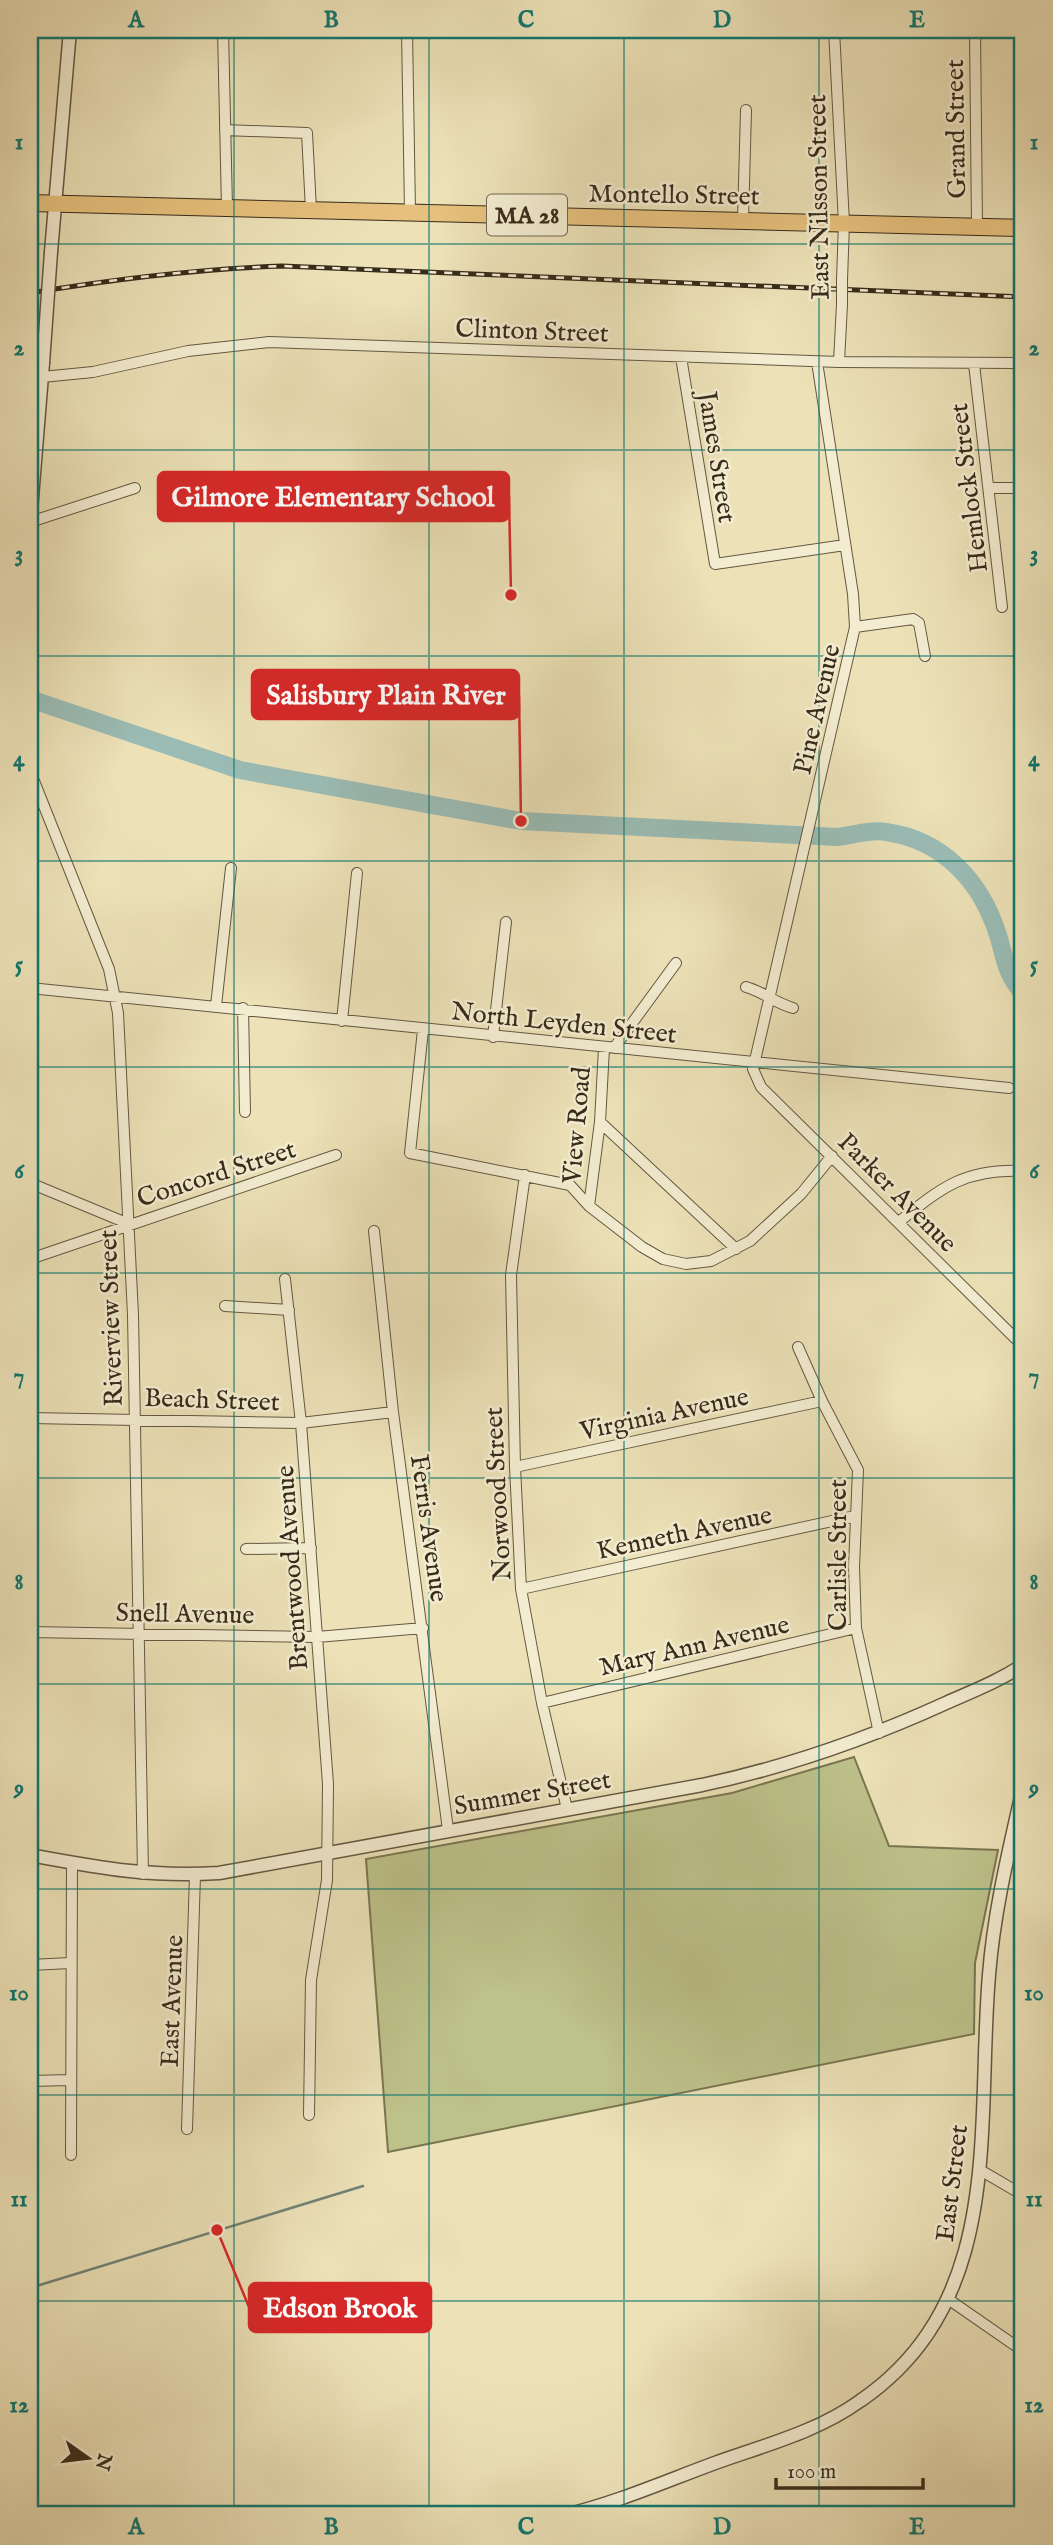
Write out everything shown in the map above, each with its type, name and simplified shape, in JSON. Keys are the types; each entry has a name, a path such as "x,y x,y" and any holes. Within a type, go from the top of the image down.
{"main road":[{"name":"Montello Street","path":"30,203 1023,228"}],"street":[{"path":"70,30 42,377 35,394 30,522 135,488"},
{"path":"223,30 227,208"},
{"path":"407,30 410,212"},
{"name":"East Nilsson Street","path":"834,30 844,223 839,362"},
{"name":"Grand Street","path":"975,30 977,227"},
{"path":"743,220 746,110"},
{"path":"225,130 306,133 311,210"},
{"name":"Clinton Street","path":"42,377 93,372 188,351 269,342 817,362 1023,363"},
{"name":"James Street","path":"681,357 715,564 845,545"},
{"name":"Pine Avenue","path":"754,1062 855,627 817,362"},
{"name":"Hemlock Street","path":"974,364 1002,607"},
{"path":"989,488 1023,488"},
{"path":"855,627 917,620 925,656"},
{"name":"Riverview Street","path":"30,778 34,780 61,845 116,996 129,1224 143,1874"},
{"path":"216,1006 231,868"},
{"path":"342,1021 356,873"},
{"path":"494,1037 506,922"},
{"path":"609,1048 676,963"},
{"path":"746,987 764,992 775,1003 793,1008"},
{"name":"North Leyden Street","path":"30,988 1009,1088"},
{"path":"243,1008 245,1112"},
{"path":"423,1030 410,1153 570,1185 589,1206 642,1247 671,1262 703,1263 736,1249 757,1236 801,1194 832,1156"},
{"name":"View Road","path":"589,1206 609,1048"},
{"name":"Parker Avenue","path":"754,1062 754,1074 761,1087 900,1221 1023,1346"},
{"path":"600,1122 736,1249"},
{"name":"Concord Street","path":"30,1259 336,1155"},
{"path":"900,1221 960,1178 984,1172 1023,1171"},
{"name":"Norwood Street","path":"525,1175 511,1275 515,1467 521,1589 542,1703 567,1809"},
{"path":"30,1183 129,1224"},
{"name":"Ferris Avenue","path":"373,1231 393,1412 448,1830"},
{"name":"Brentwood Avenue","path":"285,1279 301,1423 327,1759 328,1853 311,1980 309,2115"},
{"path":"225,1306 289,1310"},
{"name":"Carlisle Street","path":"798,1347 821,1401 858,1470 855,1516 856,1628 879,1732"},
{"name":"Virginia Avenue","path":"515,1467 821,1401"},
{"name":"Beach Street","path":"30,1418 301,1423 393,1412"},
{"name":"Kenneth Avenue","path":"521,1589 855,1516"},
{"path":"246,1549 311,1548"},
{"name":"Snell Avenue","path":"30,1632 317,1637 423,1628"},
{"name":"Mary Ann Avenue","path":"542,1703 856,1628"},
{"name":"Summer Street","path":"30,1855 143,1874 219,1873 762,1772 879,1732 990,1684 1023,1665"},
{"name":"East Street","path":"565,2515 581,2513 792,2436 838,2416 863,2400 910,2356 948,2299 967,2253 980,2170 991,1950 1004,1873 1023,1788"},
{"path":"71,2155 72,1864"},
{"name":"East Avenue","path":"187,2129 195,1875"},
{"path":"30,1965 70,1964"},
{"path":"30,2081 70,2080"},
{"path":"980,2170 1023,2195"},
{"path":"948,2299 1023,2351"}],"green space":[{"path":"854,1757 889,1846 998,1850 975,1963 974,2034 388,2152 366,1859 732,1793"}],"waterway":[{"path":"30,699 240,770 521,821 838,837 881,831 906,837 942,854 970,881 991,915 1009,973 1023,993"},
{"path":"30,2288 363,2186"}],"railway":[{"path":"30,293 156,275 282,266 1023,297"}],"place":[{"name":"Gilmore Elementary School","path":"511,595"},
{"name":"Salisbury Plain River","path":"521,821"},
{"name":"Edson Brook","path":"217,2230"}]}
